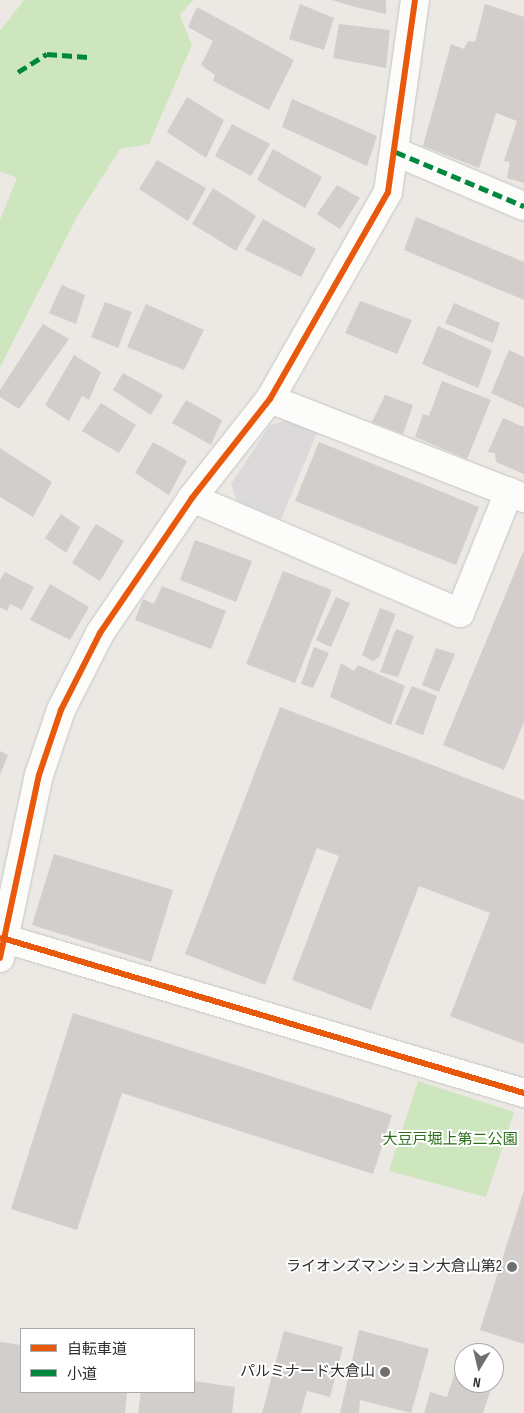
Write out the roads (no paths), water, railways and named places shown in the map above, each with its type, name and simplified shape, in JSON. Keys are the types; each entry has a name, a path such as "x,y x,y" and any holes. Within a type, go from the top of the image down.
{"street":[{"path":"415,0 396,152 388,192 270,399 192,498 100,633 61,710 26,824 1,948 524,1093"},
{"path":"396,152 524,206"},
{"path":"192,498 460,613 517,495 270,399"}],"place":[{"name":"ライオンズマンション大倉山第2","path":"512,1267"},
{"name":"パルミナード大倉山","path":"385,1372"}],"park label":[{"name":"大豆戸堀上第二公園","path":"450,1140"}]}
